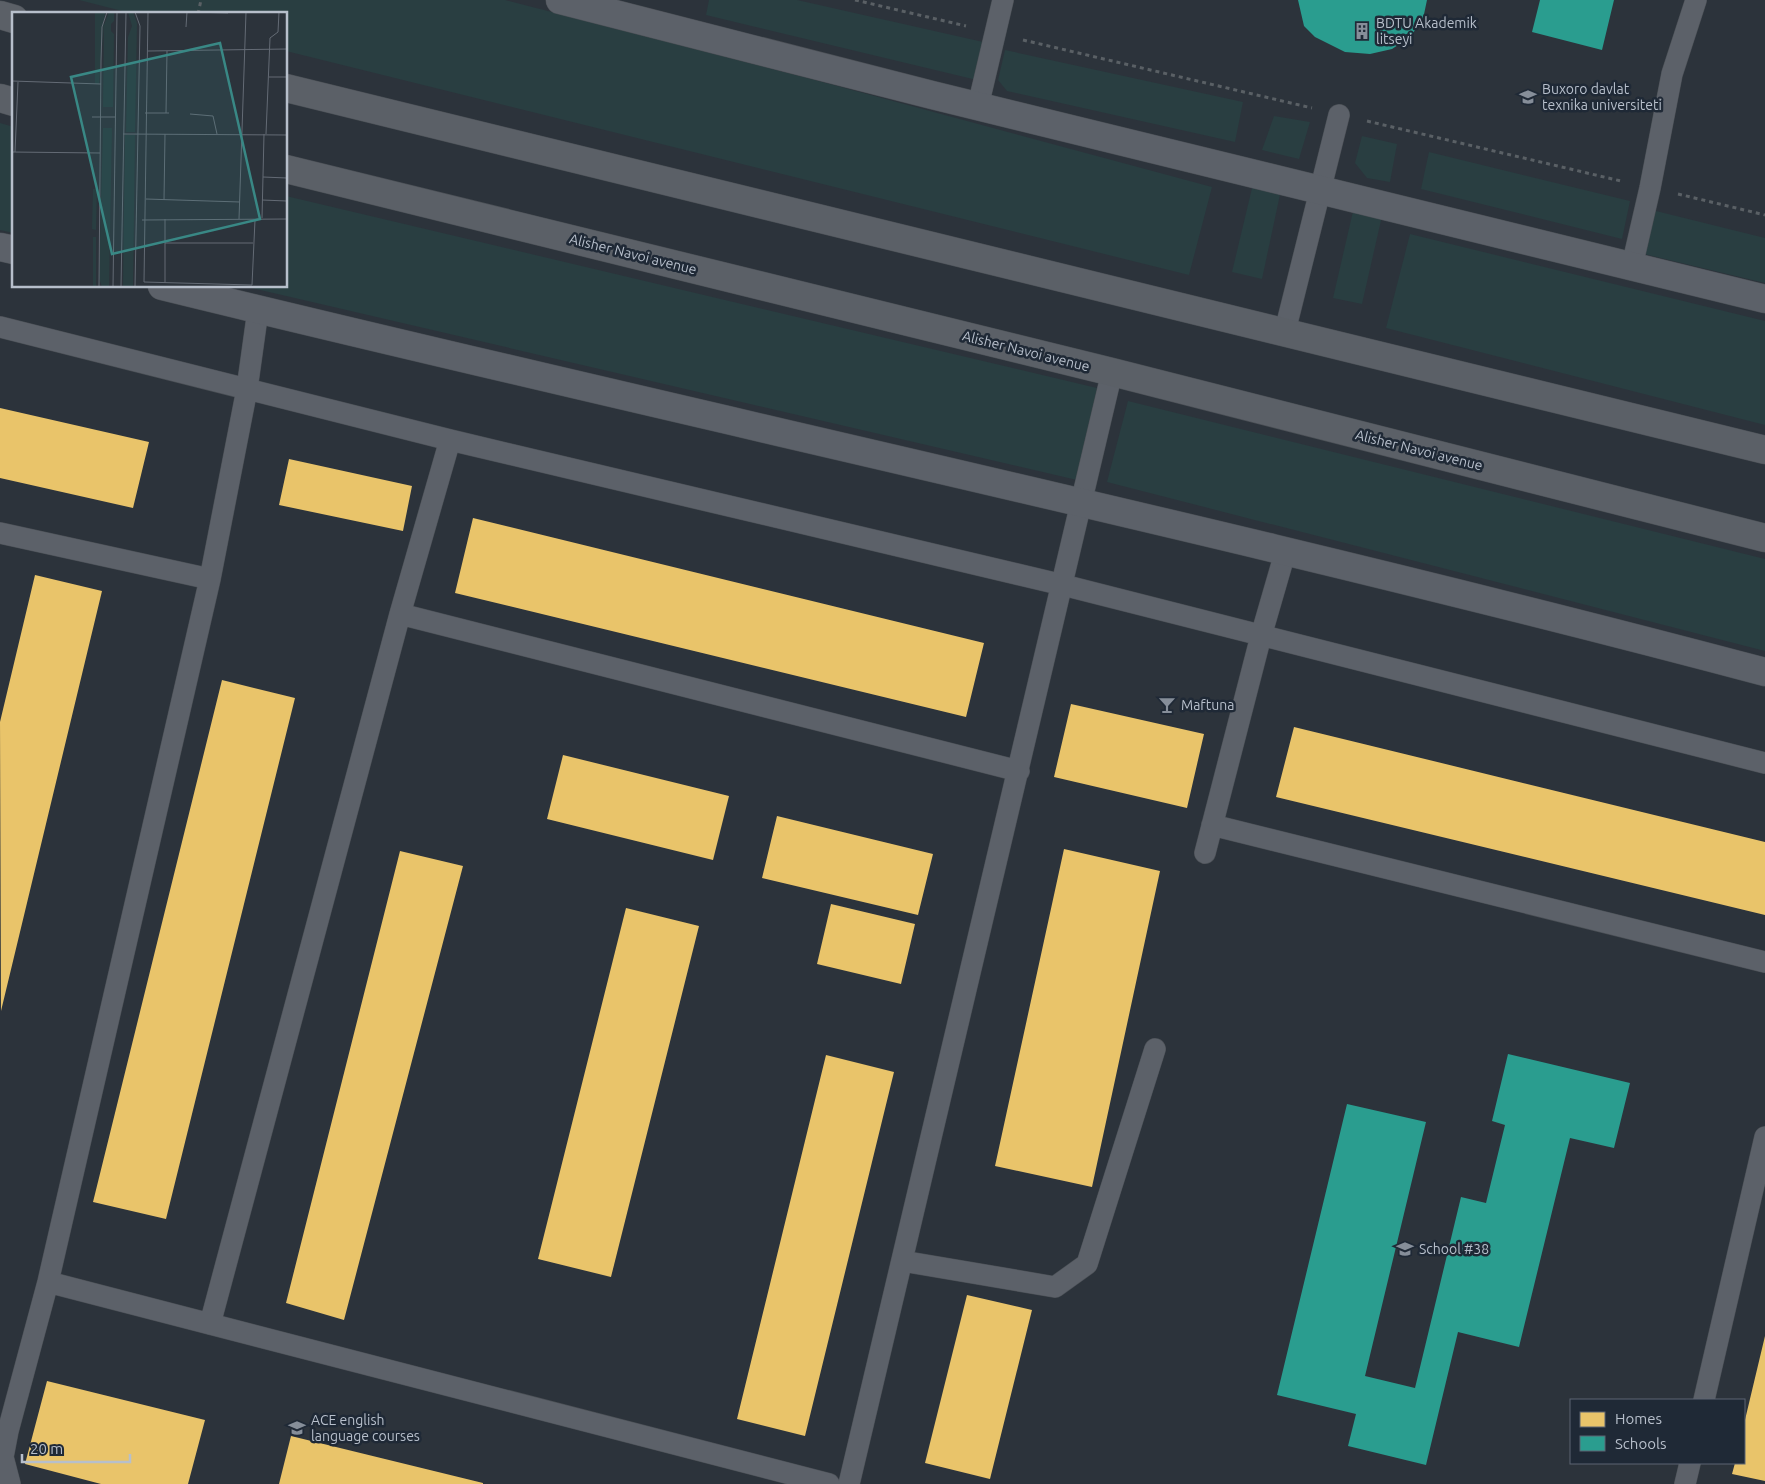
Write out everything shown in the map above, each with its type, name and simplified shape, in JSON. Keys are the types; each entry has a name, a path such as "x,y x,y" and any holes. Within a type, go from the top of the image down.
{"main road":[{"path":"288,88 1765,450"},
{"name":"Alisher Navoi avenue","path":"288,169 1112,372 1765,538"}],"street":[{"path":"560,0 978,106 1765,299"},
{"path":"170,288 1080,501 1648,641 1765,672"}],"lane":[{"path":"978,106 1003,0"},
{"path":"1632,266 1650,188 1672,74 1696,0"},
{"path":"1285,331 1339,114"},
{"path":"10,1484 4,1457 4,1429 48,1282 210,579 248,389 258,310"},
{"path":"0,327 450,440 1063,585 1765,763"},
{"path":"849,1484 1112,372"},
{"path":"210,1324 400,614 450,440"},
{"path":"0,533 210,579"},
{"path":"1205,853 1261,636 1285,553"},
{"path":"400,614 1019,771"},
{"path":"1212,825 1765,962"},
{"path":"902,1261 1054,1287 1087,1264 1155,1049"},
{"path":"1704,1399 1765,1137"},
{"path":"48,1282 829,1484"},
{"path":"1685,1484 1690,1464"}],"green space":[{"path":"79,0 505,0 815,80 1212,187 1189,275 288,51 288,12 126,12"},
{"path":"709,0 797,0 992,44 981,81 706,15"},
{"path":"1005,50 1243,102 1235,142 1007,91 998,80"},
{"path":"1274,116 1310,122 1299,159 1262,150"},
{"path":"0,123 12,126 12,233 0,230"},
{"path":"1362,136 1397,144 1390,182 1367,178 1355,163"},
{"path":"1429,152 1630,201 1622,239 1421,189"},
{"path":"1253,184 1281,190 1262,279 1232,272"},
{"path":"288,196 1097,388 1077,480 252,288 288,288"},
{"path":"1354,207 1382,216 1362,304 1333,298"},
{"path":"1652,210 1765,238 1765,283 1640,253"},
{"path":"1410,234 1765,321 1765,425 1386,328"},
{"path":"1128,401 1765,559 1765,651 1107,482"}],"building: Homes":[{"path":"0,408 149,442 133,508 0,478"},
{"path":"289,459 412,486 403,531 279,505"},
{"path":"473,518 984,643 966,717 455,593"},
{"path":"35,575 102,591 1,1011 0,722"},
{"path":"222,680 295,698 166,1219 93,1202"},
{"path":"1071,704 1204,734 1187,808 1054,777"},
{"path":"1294,727 1765,842 1765,915 1276,797"},
{"path":"563,755 729,796 713,860 547,819"},
{"path":"777,816 933,854 918,915 762,878"},
{"path":"1064,849 1160,871 1092,1187 995,1166"},
{"path":"400,851 463,866 344,1320 286,1303"},
{"path":"831,904 915,924 901,984 817,964"},
{"path":"626,908 699,926 611,1277 538,1259"},
{"path":"826,1055 894,1072 805,1436 737,1419"},
{"path":"967,1295 1032,1310 990,1479 925,1463"},
{"path":"1765,1336 1765,1481 1732,1474 1735,1464 1745,1464 1745,1420"},
{"path":"47,1381 205,1420 188,1484 101,1484 25,1464"},
{"path":"291,1436 483,1483 483,1484 279,1484"}],"building: Schools":[{"name":"BDTU Akademik litseyi","path":"1298,0 1427,0 1423,19 1410,37 1392,49 1370,54 1345,52 1315,37 1304,26"},
{"path":"1540,0 1614,0 1602,50 1532,32"},
{"path":"1508,1054 1630,1083 1614,1148 1570,1138 1519,1347 1458,1332 1426,1465 1348,1446 1356,1414 1277,1395 1347,1104 1426,1122 1365,1376 1415,1388 1461,1197 1486,1203 1505,1125 1492,1121"}],"place":[{"name":"BDTU Akademik litseyi","path":"1362,31"},
{"name":"Buxoro davlat texnika universiteti","path":"1528,97"},
{"name":"Maftuna","path":"1167,705"},
{"name":"School #38","path":"1405,1249"},
{"name":"ACE english language courses","path":"297,1428"}]}
